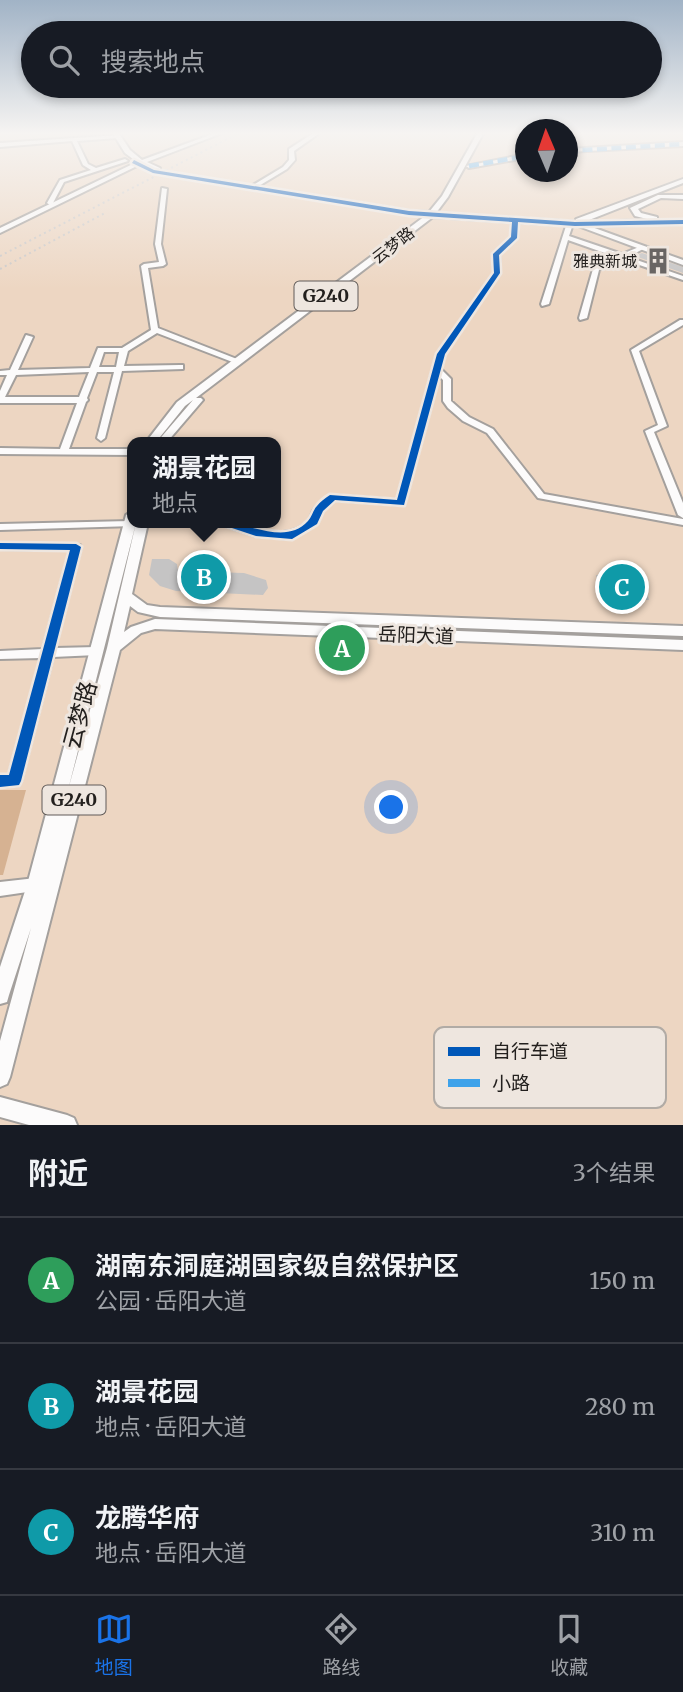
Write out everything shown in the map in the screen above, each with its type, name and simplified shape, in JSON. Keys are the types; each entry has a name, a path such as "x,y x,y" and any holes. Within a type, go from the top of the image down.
{"main road":[{"path":"0,229 88,184"},
{"path":"0,229 89,184"},
{"path":"239,184 389,211 576,223 683,221"},
{"path":"246,184 436,214 576,223 683,221"},
{"name":"云梦路","path":"155,437 181,404 436,214 452,184"},
{"name":"G240","path":"166,437 190,406 436,214 456,184"},
{"path":"576,223 674,184"},
{"path":"657,220 638,214 634,208 660,196 683,197"},
{"path":"576,223 683,263"},
{"path":"642,223 627,228 627,238 669,255 683,257"},
{"name":"云梦路","path":"0,995 36,886 97,651 133,528"},
{"name":"G240","path":"0,1077 114,648 126,596 134,528"},
{"name":"岳阳大道","path":"126,596 143,609 160,611 683,631"},
{"name":"岳阳大道","path":"114,648 136,630 156,624 683,645"},
{"path":"0,1107 67,1125"}],"street":[{"path":"50,203 60,184"},
{"path":"164,189 159,244 163,264 144,266 154,329 238,361"},
{"path":"242,528 257,533 292,536 313,522 319,509 333,497 401,503 446,343 497,273 496,254 514,238 515,220"},
{"path":"545,304 568,238 569,226 576,223"},
{"path":"568,238 683,278"},
{"path":"583,318 596,269 641,248"},
{"path":"683,322 635,350 663,426 649,431 683,515"},
{"path":"64,452 101,350 124,350 156,330"},
{"path":"29,337 0,400 84,400"},
{"path":"101,438 124,350"},
{"path":"0,373 180,367"},
{"path":"437,370 447,379 447,401 451,406 466,419 490,431 541,496 683,522"},
{"path":"0,451 127,452"},
{"path":"0,527 127,521"},
{"path":"0,546 76,547 14,781 0,782"},
{"path":"0,655 97,651"},
{"path":"0,889 36,886"}],"shaded area":[{"path":"0,184 683,184 683,1125 0,1125"},
{"path":"0,790 26,790 3,875 0,875"}],"building":[{"name":"雅典新城","path":"642,253 683,267 683,273 635,256"},
{"path":"152,559 169,559 177,564 178,571 244,573 266,580 268,588 263,595 176,591 160,586 149,575"},
{"path":"596,575 642,576 649,600 602,598"}],"railway":[{"path":"0,256 139,184"},
{"path":"0,269 105,213"}],"cycle path":[{"path":"235,184 409,213 575,224 683,222"},
{"path":"242,528 256,533 292,536 313,522 319,509 333,497 401,503 441,354 497,273 496,254 514,238 515,220"},
{"path":"0,546 76,547 14,781 0,781"}],"place":[{"name":"雅典新城","path":"658,261"},
{"name":"湖景花园","path":"204,577"},
{"name":"龙腾华府","path":"622,587"},
{"name":"湖南东洞庭湖国家级自然保护区","path":"342,648"}]}
